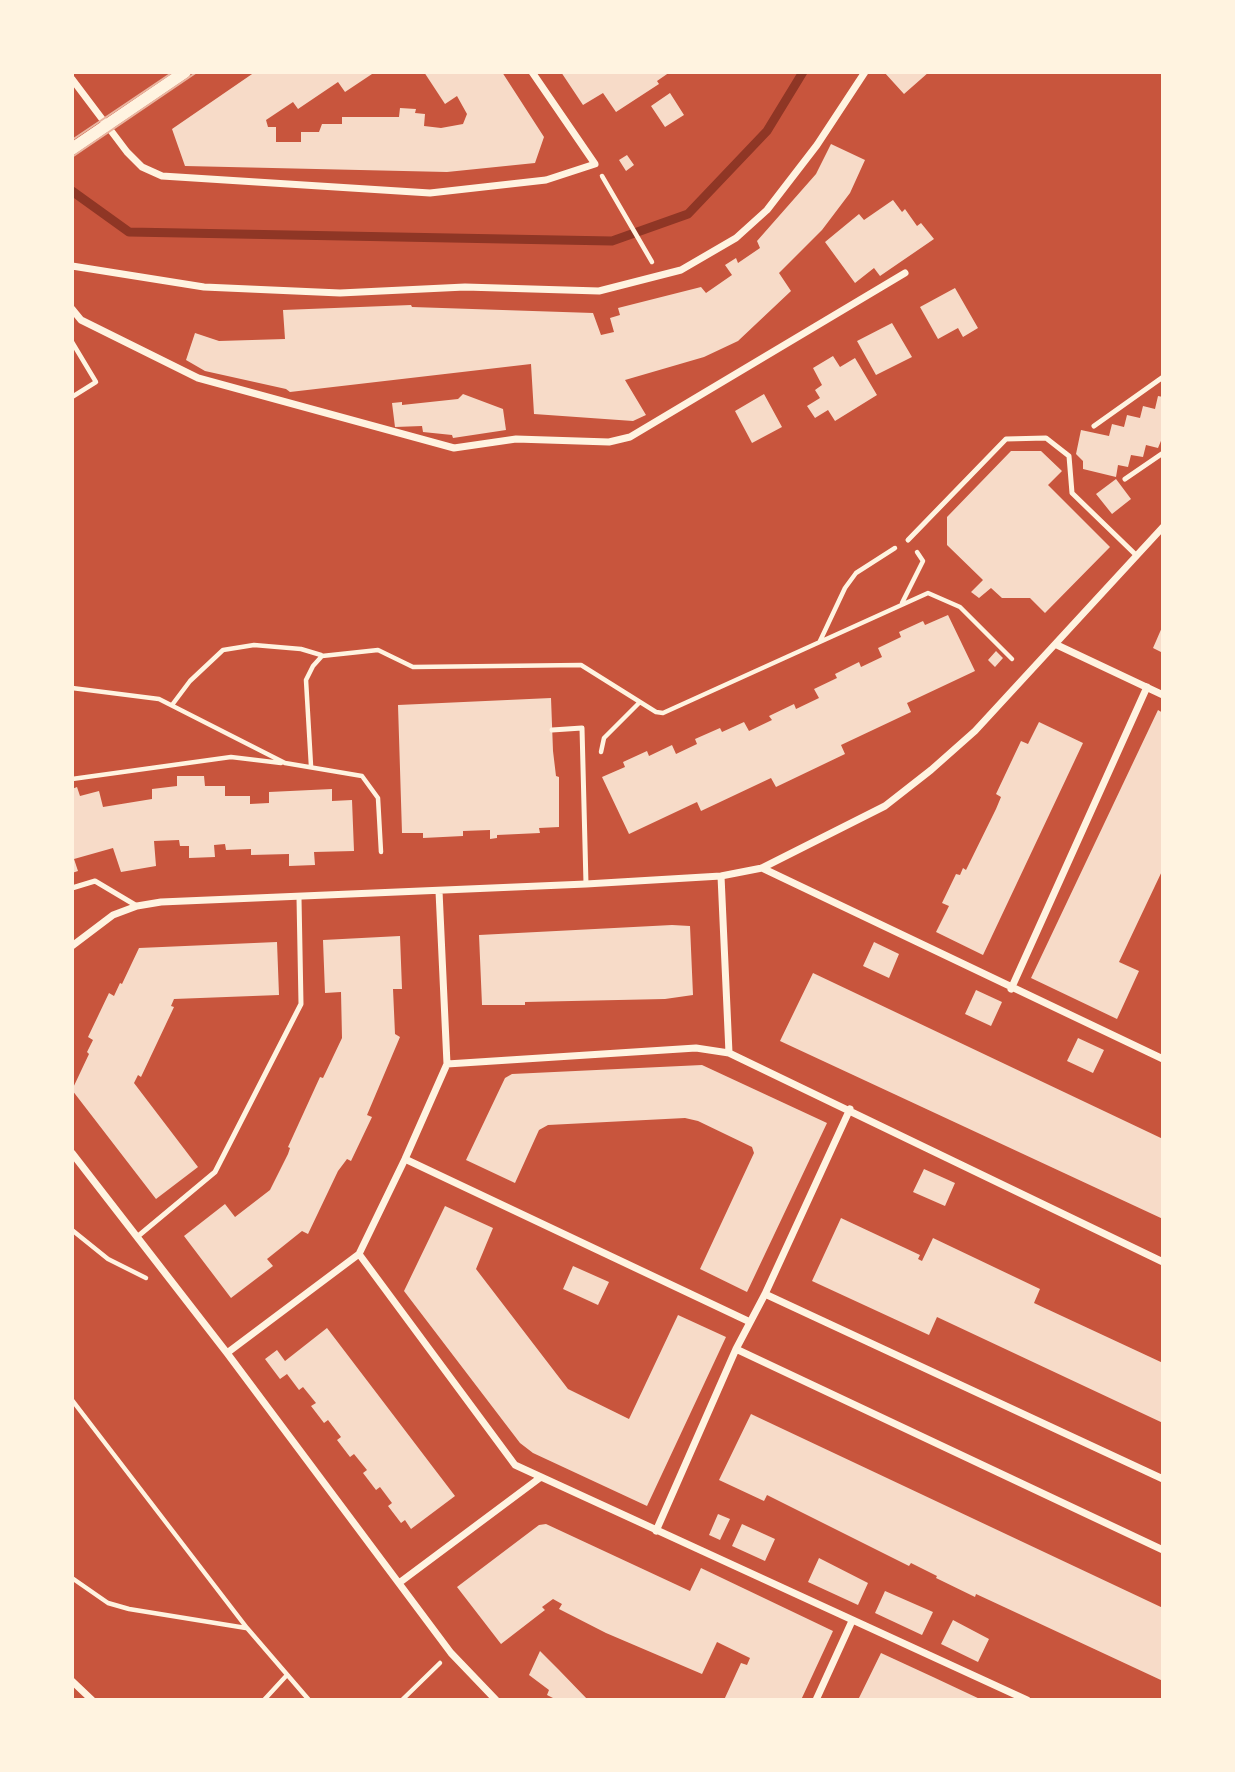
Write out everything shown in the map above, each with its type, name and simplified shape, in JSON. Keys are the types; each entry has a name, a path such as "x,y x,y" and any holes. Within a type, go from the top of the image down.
{"street":[{"path":"72,149 185,72"},
{"path":"72,79 105,126 142,167 156,174 176,178 430,192 546,180 595,164 532,72"},
{"path":"72,266 204,287 326,293 465,287 599,291 681,270 736,238 767,210 817,145 864,72"},
{"path":"72,309 81,320 198,378 454,448 516,439 609,442 630,437 905,273"},
{"path":"72,946 92,928 137,906 161,902 586,884 721,876 762,868 885,806 975,731 1163,527"},
{"path":"1057,645 1163,695"},
{"path":"1011,989 1147,687"},
{"path":"762,868 1011,989 1163,1059"},
{"path":"721,876 729,1053"},
{"path":"227,1353 359,1254 405,1159 447,1064 439,891"},
{"path":"447,1064 696,1048 729,1053 1163,1262"},
{"path":"656,1531 736,1349 765,1294 850,1110"},
{"path":"72,1153 227,1353 451,1653 496,1700"},
{"path":"405,1159 750,1322"},
{"path":"359,1254 515,1465 1027,1700"},
{"path":"765,1294 1163,1479"},
{"path":"736,1349 1163,1550"},
{"path":"399,1583 541,1477"},
{"path":"816,1700 852,1621"},
{"path":"72,1681 92,1700"}],"lane":[{"path":"1094,426 1162,381"},
{"path":"908,540 1006,439 1046,438 1069,456 1072,493 1137,556"},
{"path":"1125,479 1163,453"},
{"path":"552,730 582,728 586,884"},
{"path":"72,888 94,881 137,906"},
{"path":"137,1237 215,1172 301,1004 299,898"}],"path":[{"path":"595,164 645,249"},
{"path":"72,342 96,382 72,397"},
{"path":"819,642 845,588 856,573 908,540"},
{"path":"902,603 923,561"},
{"path":"172,705 190,681 223,650 254,645 301,649 322,656 378,650 413,667 581,665 656,712 669,712 902,603 922,594 933,593 960,607 1012,659"},
{"path":"311,766 306,680 322,656"},
{"path":"72,688 159,699 285,763"},
{"path":"599,761 604,738 640,702"},
{"path":"72,779 231,757 353,772 362,776 378,798 381,852"},
{"path":"72,1230 108,1258 153,1282"},
{"path":"72,1400 247,1628 309,1700"},
{"path":"72,1578 108,1603 129,1609 247,1628"},
{"path":"402,1700 451,1653"},
{"path":"264,1700 287,1675"}],"building":[{"path":"255,72 372,74 345,92 338,82 298,109 293,102 266,120 268,127 276,127 276,142 301,142 301,132 319,132 322,124 342,124 342,117 399,117 400,108 416,109 415,113 425,114 424,126 441,128 463,124 467,114 457,96 445,104 424,72 502,72 544,137 535,163 447,172 185,166 172,129"},
{"path":"561,72 670,72 657,81 659,84 616,112 603,93 583,105"},
{"path":"884,72 929,72 904,94"},
{"path":"670,93 684,115 665,127 651,106"},
{"path":"831,144 865,160 850,193 822,230 779,273 791,291 738,341 704,357 625,380 646,415 633,421 534,414 531,364 290,392 205,371 186,360 195,333 219,341 285,339 283,310 411,305 593,313 601,335 614,332 610,318 620,315 618,308 701,287 706,293 732,275 725,265 736,258 738,263 760,248 757,241 816,174"},
{"path":"627,155 634,165 626,171 619,160"},
{"path":"893,200 902,212 905,209 917,226 921,223 934,239 880,276 874,268 855,283 825,242 859,214 864,220"},
{"path":"955,288 978,328 963,337 958,328 938,339 920,307"},
{"path":"892,323 912,357 876,375 857,341"},
{"path":"833,356 840,367 855,358 877,395 835,421 828,410 815,418 807,406 820,398 815,390 822,385 813,368"},
{"path":"463,394 503,409 506,430 453,438 452,435 423,432 422,426 395,427 392,403 402,402 402,405 458,399"},
{"path":"764,394 782,427 752,443 735,411"},
{"path":"1158,396 1163,397 1163,436 1158,448 1146,445 1143,457 1131,455 1128,467 1118,465 1116,477 1083,469 1083,461 1076,454 1081,430 1109,436 1112,424 1124,427 1127,415 1140,418 1143,406 1155,409"},
{"path":"1011,451 1041,451 1062,471 1048,485 1110,547 1045,613 1030,598 1002,598 991,588 979,598 971,592 983,580 947,545 947,517"},
{"path":"1116,479 1131,499 1112,514 1096,494"},
{"path":"948,615 975,671 907,703 911,712 841,745 845,754 776,787 771,778 701,811 697,802 629,834 602,777 625,767 623,762 647,751 649,756 672,745 676,754 697,744 695,739 720,728 722,732 744,722 749,731 772,720 769,716 794,704 796,709 819,698 814,689 837,678 835,674 859,662 861,667 882,657 878,648 901,637 899,632 923,621 925,625"},
{"path":"1163,625 1163,653 1153,648"},
{"path":"996,651 1003,658 995,667 988,660"},
{"path":"551,698 553,751 556,776 559,777 559,827 539,828 540,833 497,835 497,838 490,839 490,830 463,831 463,836 423,838 423,833 402,833 398,705"},
{"path":"1158,710 1163,713 1163,869 1119,962 1139,971 1117,1019 1031,978"},
{"path":"1039,722 1083,743 983,955 936,932 949,906 942,903 956,874 960,875 963,868 966,870 996,809 1001,797 996,794 1021,741 1028,744"},
{"path":"177,776 204,776 205,786 225,786 225,796 250,796 250,804 269,803 269,792 332,789 332,801 352,800 354,851 314,852 315,865 289,866 289,854 251,855 251,849 226,850 225,844 214,845 215,857 189,858 189,846 180,846 179,840 154,841 156,866 121,872 113,848 74,859 78,871 72,873 72,789 77,787 80,796 99,791 103,807 152,799 152,789 177,786"},
{"path":"690,926 693,995 665,999 482,1005 479,935"},
{"path":"400,936 402,989 393,989 395,1034 400,1037 367,1115 372,1117 351,1161 347,1159 338,1171 308,1234 302,1231 267,1259 273,1266 231,1298 184,1236 225,1204 235,1217 270,1190 288,1154 288,1147 320,1077 323,1078 342,1038 341,992 325,993 323,940"},
{"path":"277,942 279,995 174,999 171,1006 174,1007 141,1077 138,1075 134,1083 198,1167 156,1199 72,1090 89,1054 87,1052 93,1040 88,1037 109,993 114,996 120,983 122,984 139,948"},
{"path":"874,942 899,954 889,978 863,966"},
{"path":"813,973 1163,1139 1163,1219 780,1041"},
{"path":"976,990 1002,1002 991,1026 965,1014"},
{"path":"1078,1038 1104,1050 1093,1073 1067,1061"},
{"path":"702,1065 827,1123 747,1292 700,1269 754,1153 752,1147 698,1121 685,1118 548,1125 539,1130 515,1183 466,1160 505,1078 512,1074"},
{"path":"924,1169 955,1183 945,1206 913,1192"},
{"path":"445,1206 493,1228 476,1269 568,1389 629,1419 678,1315 726,1337 647,1506 533,1453 520,1443 404,1291"},
{"path":"841,1218 920,1255 918,1259 922,1261 933,1238 1040,1289 1034,1303 1163,1363 1163,1423 937,1317 929,1335 812,1281"},
{"path":"573,1266 609,1282 598,1305 563,1289"},
{"path":"327,1328 455,1496 411,1529 405,1520 401,1523 388,1506 392,1503 380,1487 376,1490 363,1473 367,1470 354,1454 350,1457 337,1440 341,1437 328,1420 324,1423 311,1406 316,1403 303,1387 299,1390 287,1374 280,1379 265,1359 277,1350 285,1361"},
{"path":"751,1414 1163,1608 1163,1681 976,1594 975,1597 911,1563 909,1566 767,1495 764,1501 719,1480"},
{"path":"718,1514 730,1519 720,1540 709,1535"},
{"path":"546,1524 690,1591 701,1568 833,1631 801,1700 724,1700 741,1663 747,1665 750,1658 717,1642 702,1674 606,1633 559,1609 562,1604 553,1599 542,1607 545,1610 501,1644 457,1587 539,1525"},
{"path":"742,1524 775,1539 765,1561 732,1546"},
{"path":"819,1558 868,1583 858,1605 808,1582"},
{"path":"885,1591 933,1612 922,1635 875,1613"},
{"path":"953,1620 989,1639 978,1662 941,1644"},
{"path":"540,1651 588,1700 557,1700 547,1695 549,1690 529,1675"},
{"path":"881,1653 933,1677 982,1700 858,1700"}],"waterway":[{"path":"72,191 129,232 612,241 688,214 767,131 803,72"}],"tram line":[{"path":"72,140 173,72"},
{"path":"72,157 197,72"}]}
